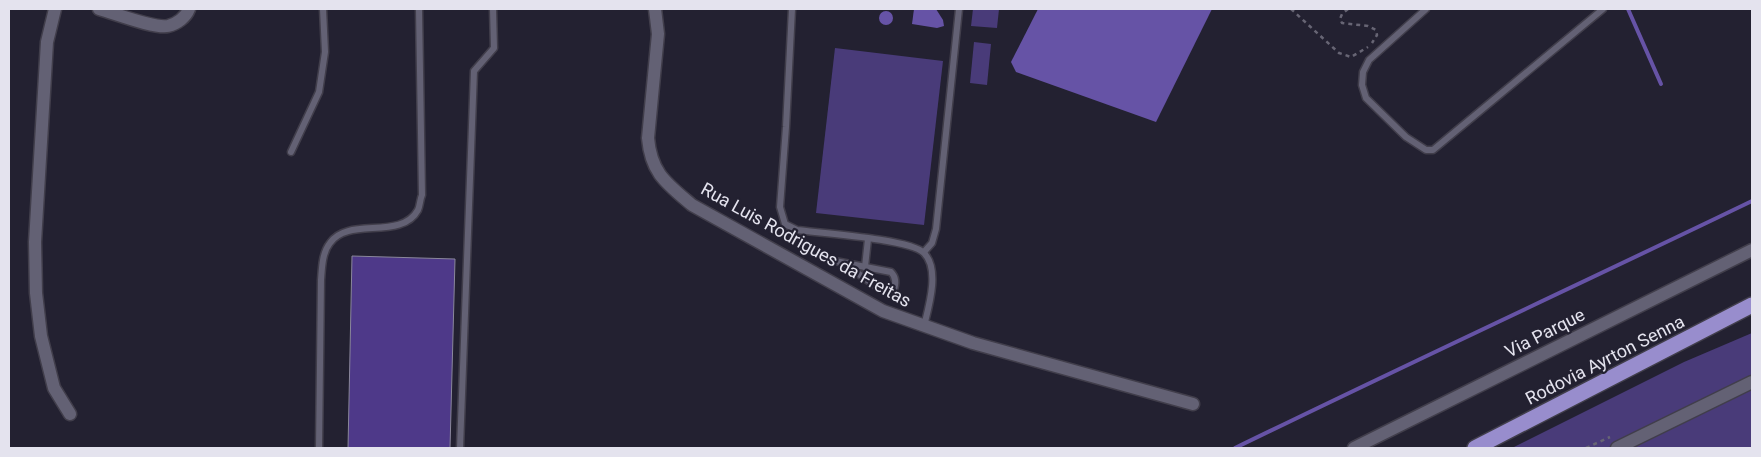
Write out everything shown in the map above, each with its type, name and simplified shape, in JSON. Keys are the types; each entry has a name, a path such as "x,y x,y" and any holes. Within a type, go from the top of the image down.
{"highway":[{"name":"Rodovia Ayrton Senna","path":"1475,448 1752,304"}],"street":[{"path":"55,9 46,52 35,242 36,293 41,336 54,388 70,414"},
{"path":"99,9 156,26 168,26 179,21 189,9"},
{"name":"Rua Luis Rodrigues da Freitas","path":"655,9 658,34 648,138 650,155 657,172 692,205 884,311 973,343 1193,404"},
{"name":"Via Parque","path":"1354,448 1752,250"},
{"path":"1617,448 1752,382"}],"lane":[{"path":"291,152 319,92 325,52 323,9"},
{"path":"319,448 321,280 324,254 329,243 336,235 350,230 393,226 409,219 418,210 422,195 419,9"},
{"path":"460,448 474,71 494,48 493,9"},
{"path":"792,9 780,206 783,221 796,230 910,245 924,252 929,261 932,288 924,326"},
{"path":"924,252 932,243 936,228 959,9"},
{"path":"1426,9 1368,60 1363,72 1362,85 1366,98 1406,137 1426,150 1433,150 1603,9"},
{"path":"865,267 868,239"},
{"path":"830,260 891,272 896,280 893,292 883,291 843,263"}],"path":[{"path":"1291,9 1339,53 1352,58 1372,44 1377,35 1376,30 1368,26 1342,23 1340,19 1342,14 1348,9"}],"shaded area":[{"path":"914,9 936,9 943,20 944,26 937,28 912,24"},
{"path":"973,9 999,9 997,28 971,26"},
{"path":"1038,9 1212,9 1156,122 1016,72 1011,62"},
{"path":"886,11 891,13 893,18 891,23 886,25 881,23 879,18 881,13"},
{"path":"974,42 991,44 987,85 970,83"},
{"path":"835,48 943,61 924,225 816,213"},
{"path":"1752,333 1752,448 1512,448 1684,362"}],"building":[{"path":"352,256 455,259 450,448 348,448"}],"waterway":[{"path":"1628,9 1661,84"},
{"path":"1235,448 1752,201"}]}
